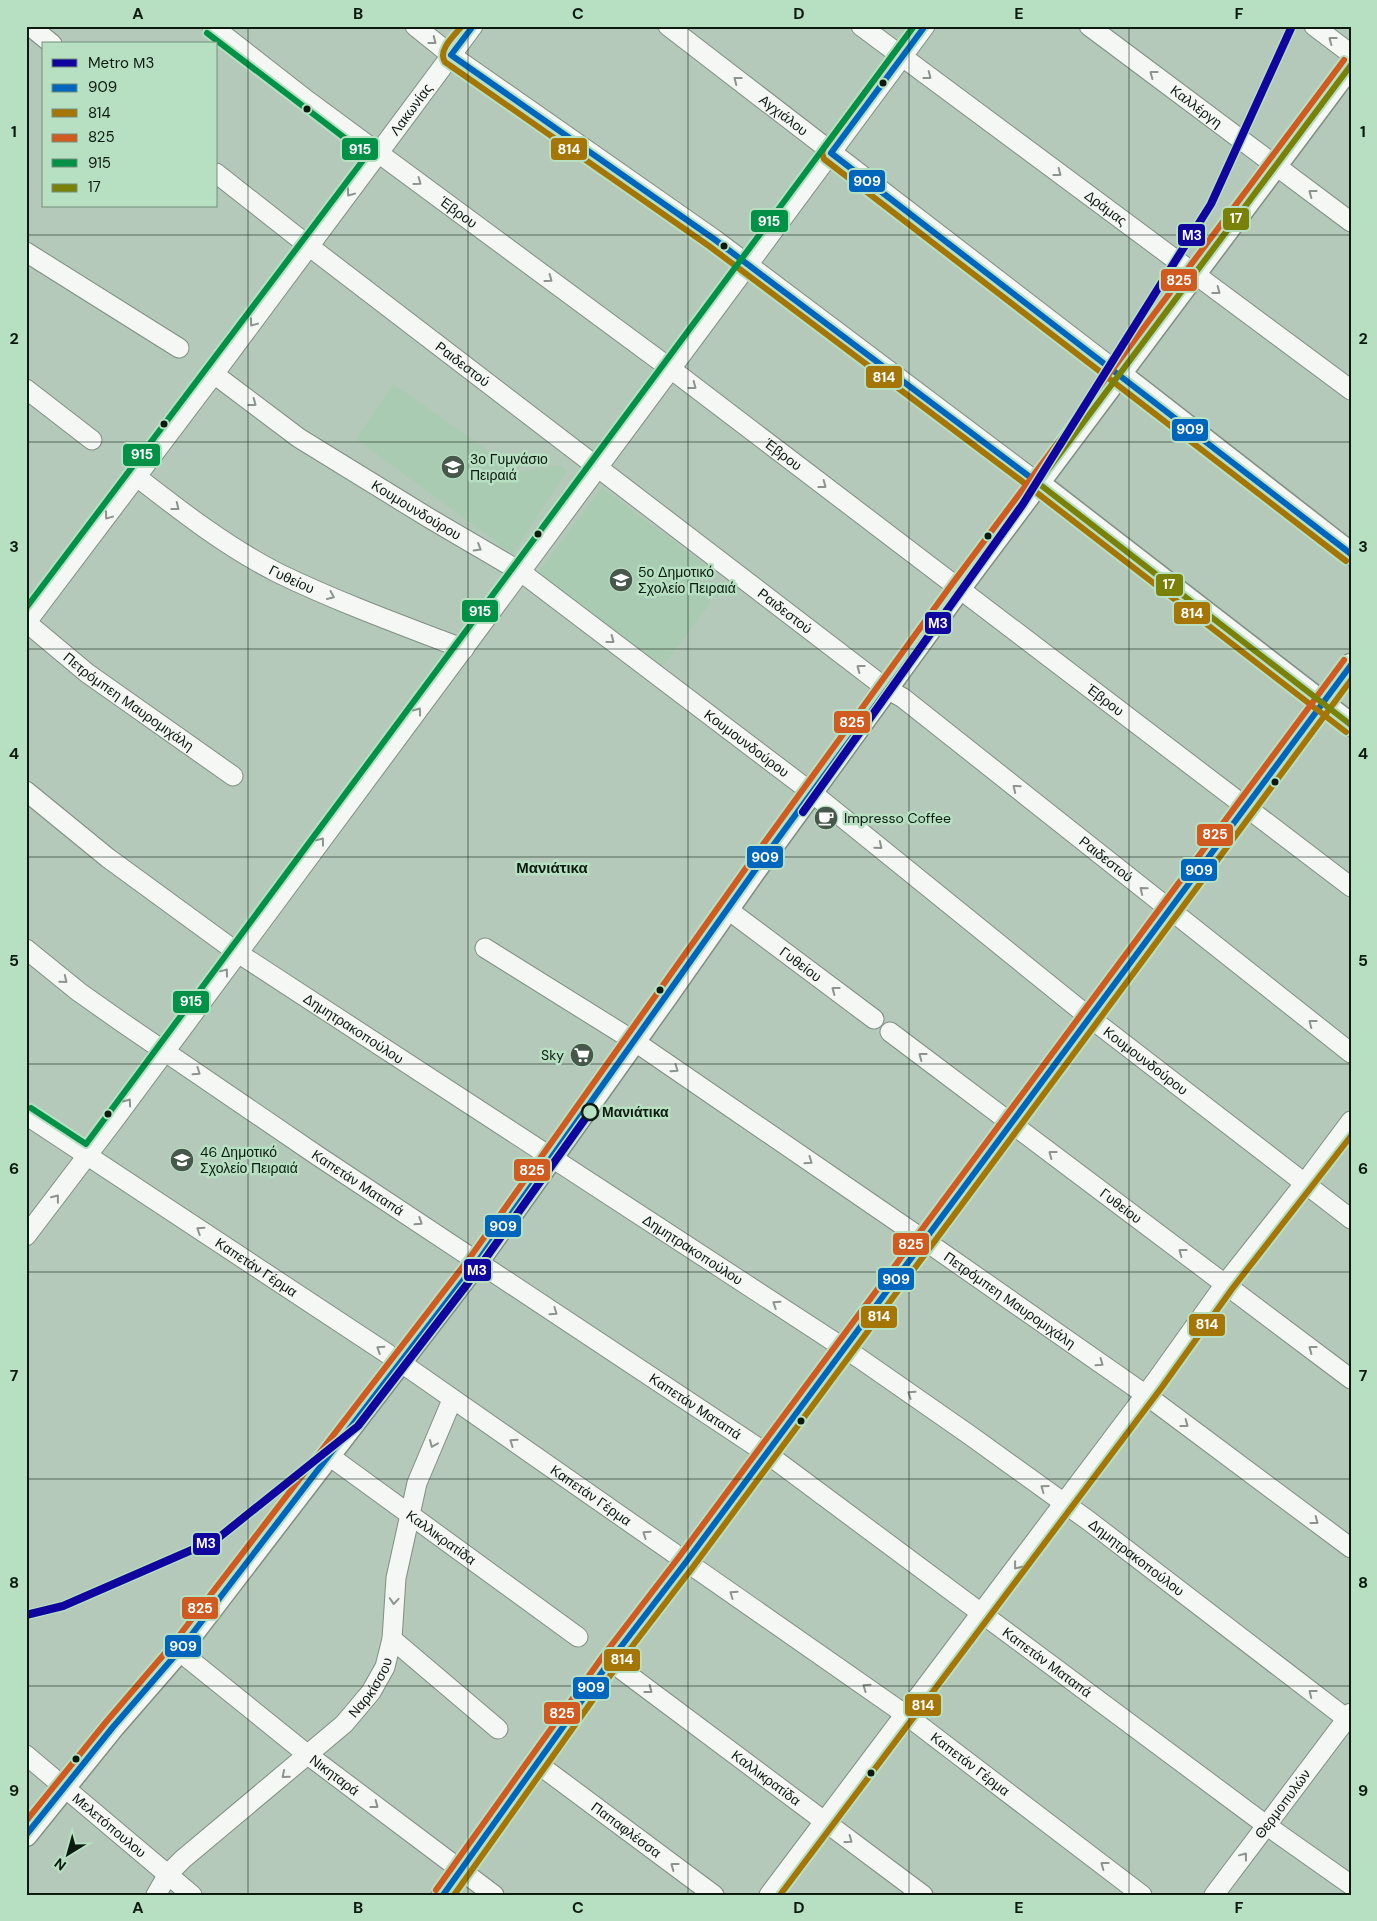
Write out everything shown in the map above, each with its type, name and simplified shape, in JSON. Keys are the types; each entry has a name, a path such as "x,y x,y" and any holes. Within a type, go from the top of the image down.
{"street":[{"path":"30,26 50,42"},
{"name":"Έβρου","path":"212,26 379,154 671,369 1351,887"},
{"path":"415,26 451,55 748,265 1038,484 1351,726"},
{"name":"Λακωνίας","path":"26,623 310,247 473,26"},
{"name":"Αγχιάλου","path":"668,26 1351,554"},
{"name":"Δράμας","path":"861,26 1351,390"},
{"path":"26,1236 88,1156 926,26"},
{"name":"Καλλέργη","path":"1089,26 1351,222"},
{"path":"1314,26 1351,54"},
{"path":"26,1835 179,1651 478,1261 727,909 959,589 1351,65"},
{"name":"Ραιδεστού","path":"218,175 310,247 910,704 1351,1053"},
{"path":"26,252 179,348"},
{"name":"Κουμουνδούρου","path":"214,374 299,438 521,572 811,792 1089,1017 1351,1219"},
{"path":"26,389 92,440"},
{"name":"Γυθείου","path":"137,477 214,536 278,573 369,612 464,649"},
{"name":"Πετρόμπεη Μαυρομιχάλη","path":"26,623 87,673 233,776"},
{"path":"443,1895 610,1661 686,1562 1351,665"},
{"name":"Δημητρακοπούλου","path":"26,791 108,858 238,953 903,1388 1065,1503 1349,1718"},
{"name":"Γυθείου","path":"727,909 874,1020"},
{"name":"Πετρόμπεη Μαυρομιχάλη","path":"485,948 634,1041 924,1240 1146,1395 1351,1548"},
{"name":"Καπετάν Ματαπά","path":"26,949 79,992 318,1156 766,1453 1266,1825 1351,1885"},
{"name":"Γυθείου","path":"890,1032 1351,1379"},
{"name":"Καπετάν Γέρμα","path":"26,1115 400,1362 906,1715 1142,1895"},
{"path":"769,1895 1146,1395 1225,1284 1351,1121"},
{"name":"Ναρκίσσου","path":"156,1895 168,1874 183,1859 344,1724 371,1692 385,1667 392,1639 396,1578 417,1483 452,1400"},
{"name":"Καλλικρατίδα","path":"328,1455 578,1637"},
{"path":"392,1639 498,1729"},
{"name":"Νικηταρά","path":"179,1651 308,1755 494,1895"},
{"name":"Καλλικρατίδα","path":"610,1661 923,1895"},
{"name":"Θερμοπυλών","path":"1214,1895 1349,1718"},
{"name":"Μελετόπουλου","path":"26,1755 192,1895"},
{"name":"Παπαφλέσσα","path":"538,1764 714,1895"}],"shaded area":[{"name":"3ο Γυμνάσιο Πειραιά","path":"393,384 518,472 560,465 567,470 513,554 356,439"},
{"name":"5ο Δημοτικό Σχολείο Πειραιά","path":"602,488 706,566 691,587 711,602 662,667 538,573"}],"metro line":[{"name":"Μ3","path":"803,812 1023,504 1211,204 1292,26"},
{"name":"Μ3","path":"26,1615 63,1606 217,1539 358,1426 468,1283 590,1112"}],"transit line":[{"name":"814","path":"462,26 445,48 443,53 445,62 709,246 1019,479 1346,732"},
{"name":"909","path":"26,1835 113,1727 179,1651 478,1261 753,873 1038,483 714,239 451,55 473,26"},
{"name":"814","path":"914,26 824,148 822,153 824,159 1346,561"},
{"name":"915","path":"31,1108 86,1144 914,26"},
{"name":"909","path":"925,26 831,153 1351,554"},
{"name":"915","path":"26,608 367,155 207,33"},
{"name":"825","path":"26,1821 106,1722 172,1645 471,1256 746,868 952,584 1344,60"},
{"name":"17","path":"1351,65 1038,483 1351,725"},
{"name":"825","path":"436,1890 603,1656 679,1557 1344,660"},
{"name":"909","path":"443,1895 610,1661 686,1562 1351,665"},
{"name":"814","path":"454,1895 617,1666 693,1567 1351,680"},
{"name":"814","path":"780,1895 1162,1387 1232,1289 1351,1136"}],"place":[{"name":"3ο Γυμνάσιο Πειραιά","path":"453,467"},
{"name":"5ο Δημοτικό Σχολείο Πειραιά","path":"621,580"},
{"name":"Impresso Coffee","path":"826,818"},
{"name":"Sky","path":"582,1055"},
{"name":"Μανιάτικα","path":"590,1112"},
{"name":"46 Δημοτικό Σχολείο Πειραιά","path":"182,1160"}],"district":[{"name":"Μανιάτικα","path":"552,868"}]}
